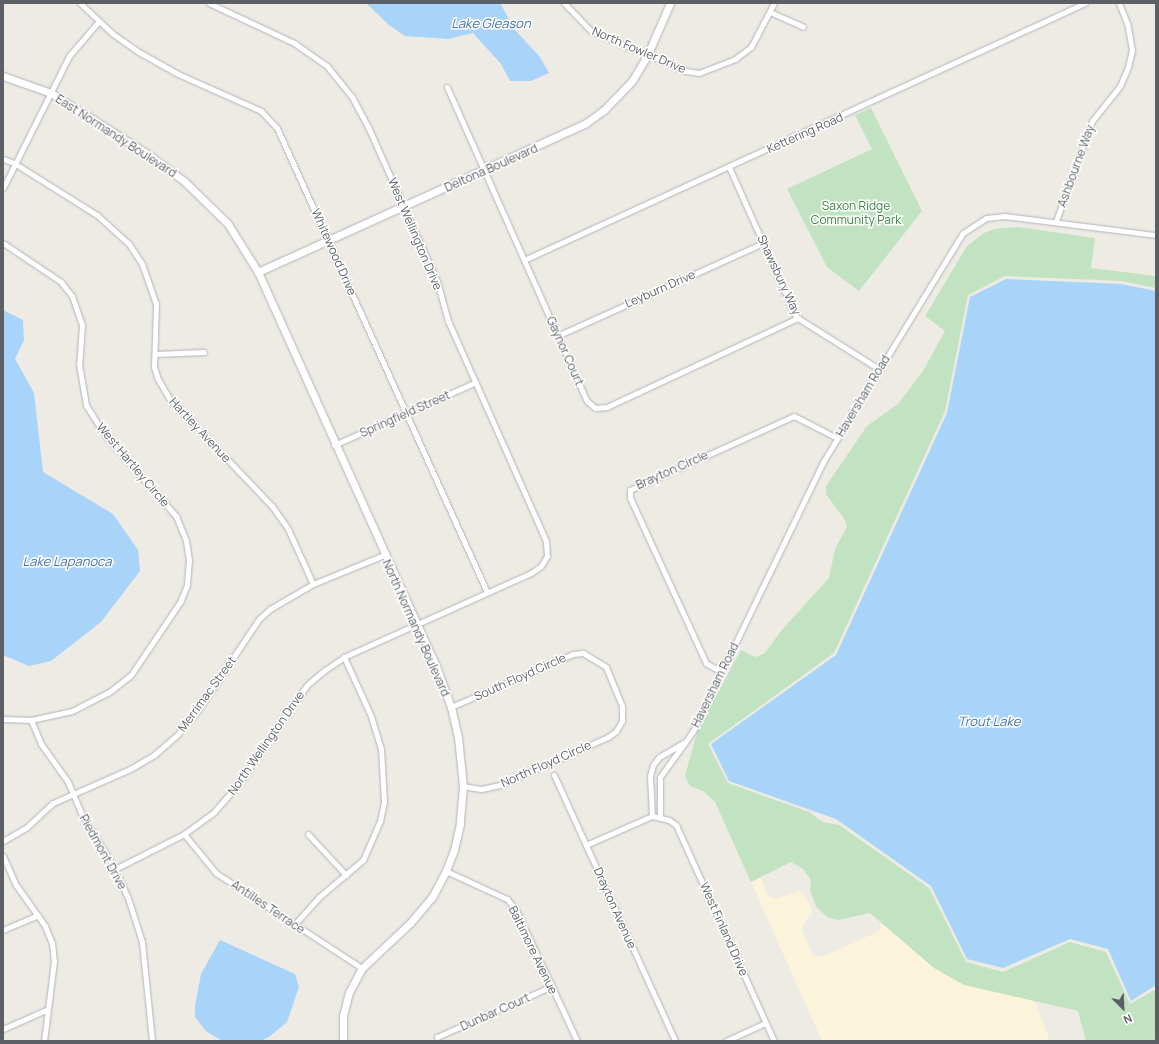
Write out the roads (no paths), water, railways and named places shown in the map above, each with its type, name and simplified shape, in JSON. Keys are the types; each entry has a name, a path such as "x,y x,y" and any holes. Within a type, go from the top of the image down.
{"street":[{"name":"Whitewood Drive","path":"80,3 99,21 137,51 178,74 261,111 277,128 487,592"},
{"name":"West Wellington Drive","path":"209,3 294,43 327,66 352,96 437,281 448,321 546,541 547,556"},
{"name":"North Fowler Drive","path":"564,3 591,31 686,72 708,71 735,59 751,47 774,3"},
{"name":"Deltona Boulevard","path":"258,272 404,207 586,123 604,110 632,81 647,56 670,3"},
{"name":"Kettering Road","path":"524,260 1086,3"},
{"name":"Ashbourne Way","path":"1056,221 1092,121 1120,86 1128,67 1132,50 1127,23 1119,3"},
{"path":"770,12 802,27"},
{"path":"3,188 14,163 69,56 99,21"},
{"name":"East Normandy Boulevard","path":"3,76 51,93 149,155 184,180 228,224 258,272"},
{"name":"Gaynor Court","path":"447,87 485,170 557,336 587,401 595,408 607,407 798,318"},
{"name":"Hartley Avenue","path":"3,159 14,163 97,215 129,244 142,264 156,304 154,367 158,379 169,398 272,506 288,529 313,584"},
{"name":"Shawsbury Way","path":"729,167 798,318 879,369"},
{"name":"Haversham Road","path":"660,817 660,777 693,731 837,438 952,247 970,227 994,216 1056,221 1155,233"},
{"name":"West Hartley Circle","path":"3,243 61,282 72,296 82,325 79,364 86,405 105,434 176,516 186,541 189,560 187,585 180,602 131,675 109,692 72,711 31,720 3,719"},
{"name":"Leyburn Drive","path":"557,336 763,243"},
{"name":"North Normandy Boulevard","path":"258,272 334,446 416,623 451,707 458,737 463,786 460,824 446,871 432,897 410,922 362,968 349,992 343,1016 342,1041"},
{"path":"154,354 204,352"},
{"name":"Springfield Street","path":"334,446 476,382"},
{"name":"Brayton Circle","path":"722,672 706,663 630,498 630,490 794,416 837,438"},
{"name":"Merrimac Street","path":"3,841 27,827 53,803 130,769 154,755 171,740 198,710 259,619 283,599 313,584 384,555"},
{"name":"North Wellington Drive","path":"115,869 184,834 214,812 239,784 307,685 344,657 416,623 531,573 541,566 547,556"},
{"name":"South Floyd Circle","path":"451,707 573,654 589,654 606,667 622,706 620,723"},
{"path":"294,925 319,897 363,860 374,839 384,802 381,749 371,716 344,657"},
{"name":"Piedmont Drive","path":"31,720 42,744 60,767 72,794 115,869 128,898 142,942 152,1041"},
{"name":"North Floyd Circle","path":"463,786 481,789 500,785 608,737 620,723"},
{"name":"Haversham Road","path":"652,816 650,776 654,765 659,757 683,743"},
{"name":"Drayton Avenue","path":"554,776 675,1041"},
{"path":"586,845 638,820 652,816 660,817"},
{"name":"West Finland Drive","path":"660,817 669,820 682,834 774,1041"},
{"name":"Antilles Terrace","path":"184,834 216,873 362,968"},
{"path":"308,834 346,875"},
{"path":"3,856 16,885 38,915 52,943 54,961 46,1010 44,1041"},
{"name":"Baltimore Avenue","path":"446,871 507,899 516,910 577,1041"},
{"path":"3,930 38,915"},
{"name":"Dunbar Court","path":"438,1037 552,986"},
{"path":"3,1029 46,1010"},
{"path":"726,1041 765,1023"}],"water":[{"name":"Lake Gleason","path":"366,3 500,3 515,30 540,57 549,73 531,81 510,81 501,64 473,33 448,39 405,36 389,25"},
{"name":"Trout Lake","path":"1006,279 1121,284 1156,291 1156,985 1131,1001 1108,949 1070,939 1003,968 967,959 931,886 836,819 729,781 711,744 836,655 947,413 970,297"},
{"name":"Lake Lapanoca","path":"3,310 23,320 24,340 15,359 34,393 43,472 113,514 138,550 140,571 101,622 51,661 29,666 3,655"},
{"path":"220,940 295,974 299,987 287,1022 269,1037 260,1041 222,1041 206,1031 195,1017 195,1006 201,974"}],"park label":[{"name":"Saxon Ridge Community Park","path":"856,213"}]}
